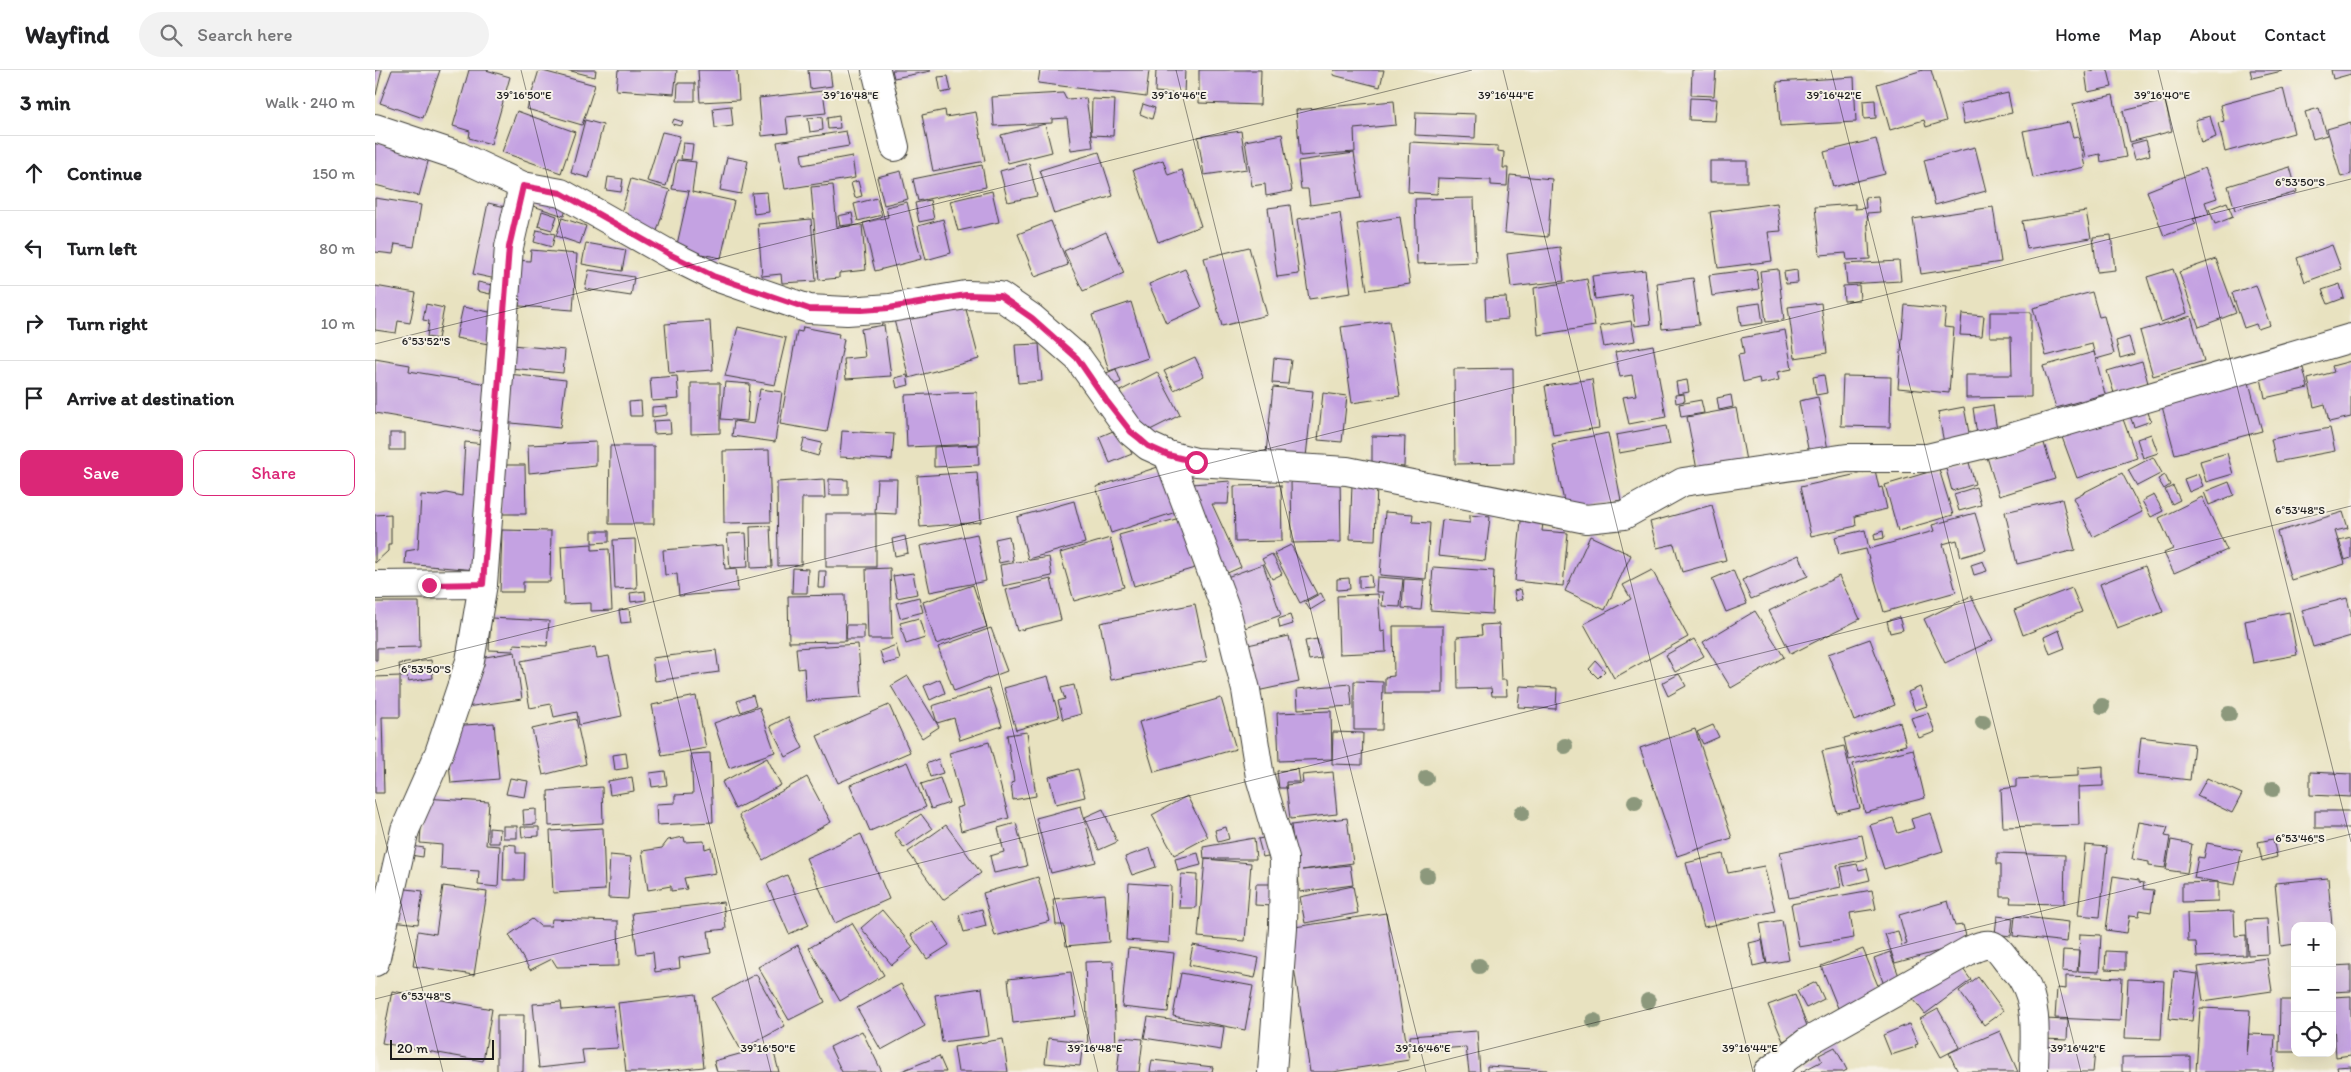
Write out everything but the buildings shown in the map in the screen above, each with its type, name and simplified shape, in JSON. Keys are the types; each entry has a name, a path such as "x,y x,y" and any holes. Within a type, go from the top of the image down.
{"street":[{"path":"876,70 895,146"},
{"path":"375,128 459,156 523,186 561,193 669,254 713,276 809,309 873,310 966,295 1000,296 1032,318 1077,358 1131,432 1148,446 1168,455 1196,462 1347,471 1586,519 1624,515 1683,482 1847,458 1927,458 1936,456 2010,438 2351,338"},
{"path":"375,962 405,830 439,753 470,661 483,584 508,257 523,186"},
{"path":"1168,455 1226,610 1247,690 1260,777 1284,859 1283,928 1272,1072"},
{"path":"375,585 483,584"},
{"path":"1768,1072 1807,1042 1970,950 1989,944 1999,948 2023,978 2031,995 2034,1017 2034,1072"}],"route":[{"path":"429,585 483,584 496,430 503,306 509,247 523,186 561,193 669,254 713,276 809,309 847,311 889,308 966,295 1000,296 1032,318 1077,358 1131,432 1148,446 1168,455 1196,462"}]}
